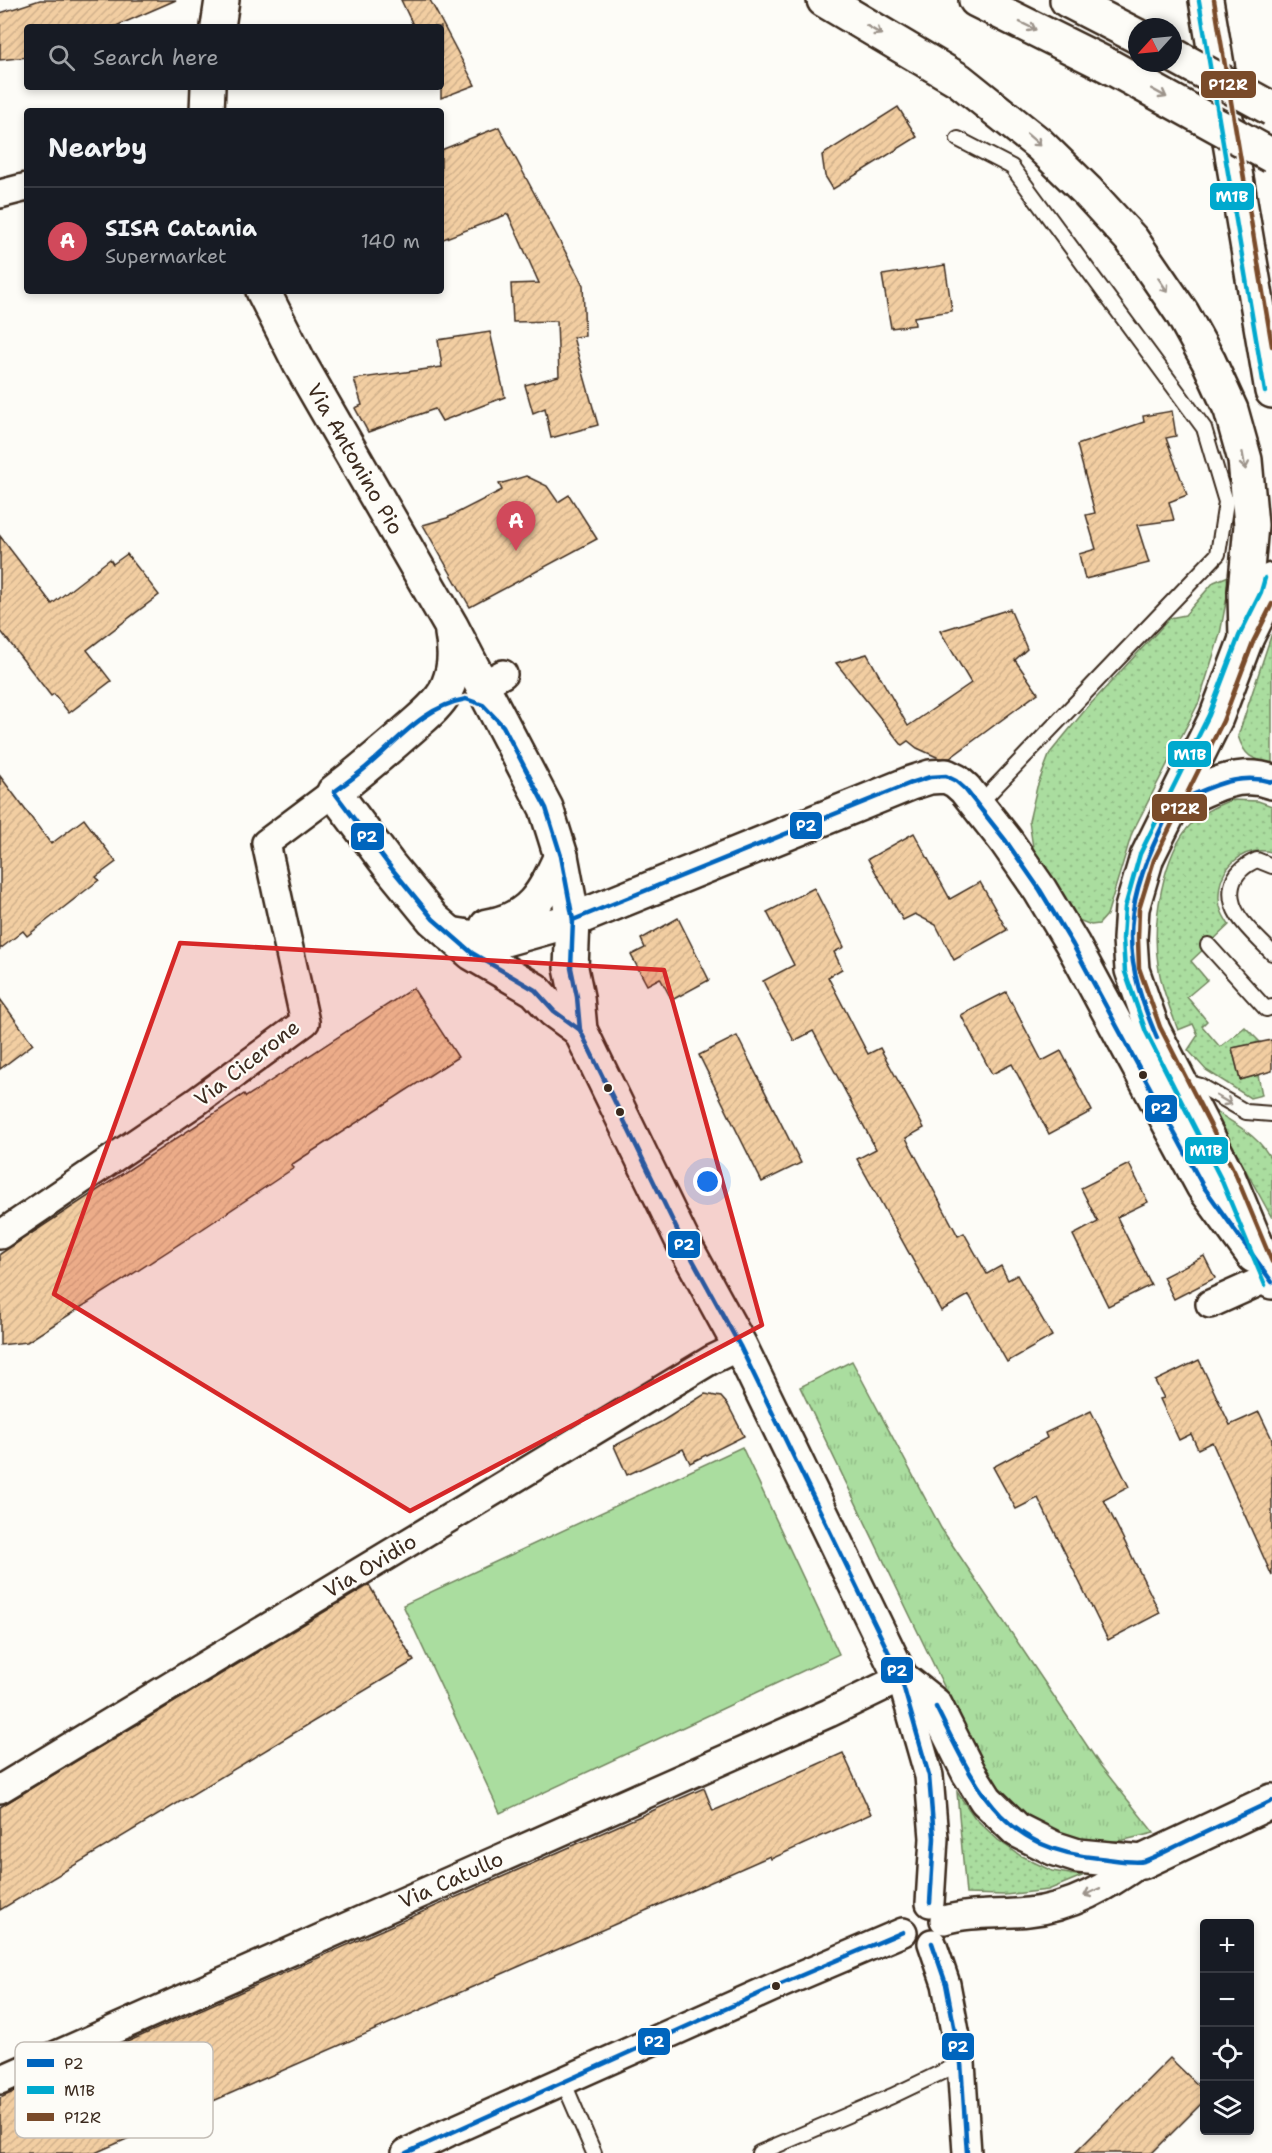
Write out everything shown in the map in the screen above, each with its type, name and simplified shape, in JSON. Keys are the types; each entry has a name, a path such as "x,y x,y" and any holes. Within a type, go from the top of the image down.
{"main road":[{"path":"218,24 222,0"},
{"path":"824,0 959,80 1039,144 1087,190 1132,240 1182,313 1209,362 1231,410 1245,460 1251,525 1245,591 1246,639"},
{"path":"976,0 1107,65 1272,156"},
{"path":"1067,0 1128,31"},
{"path":"1206,0 1272,391"},
{"path":"1182,60 1272,109"},
{"path":"207,108 208,90"},
{"name":"Via Antonino Pio","path":"265,294 300,364 451,626 493,680 503,726 546,808 561,856 573,920 571,968 580,1030 683,1242 740,1346 901,1678 935,1705 969,1773 986,1800 1017,1830 1053,1848 1078,1856 1142,1862"},
{"path":"1271,1280 1228,1176 1153,1030 1132,970 1130,939 1132,908 1147,857 1216,718 1246,639 1268,595 1272,580"},
{"name":"Via Antonino Pio","path":"451,626 456,655 453,672 444,694 429,712 368,766 334,792 433,919 472,952 535,990 554,1011 580,1030"},
{"name":"Via Antonino Pio","path":"429,712 449,702 466,699 483,705 503,726"},
{"path":"450,934 481,939 505,939 573,920 930,777 946,776 965,789 1040,890 1073,945 1203,1186 1271,1280"},
{"path":"1174,804 1215,784 1236,779 1258,777 1272,782"},
{"path":"450,934 496,925 516,918 542,896 561,856"},
{"path":"1142,1862 1272,1801"}],"street":[{"path":"0,194 24,188"},
{"name":"Via Cicerone","path":"0,1235 196,1102 305,1022 266,843 334,792"},
{"path":"1210,1304 1271,1280"},
{"name":"Via Ovidio","path":"0,1789 711,1360 740,1346"},
{"name":"Via Antonino Pio","path":"901,1678 930,1787 936,1922"},
{"name":"Via Catullo","path":"86,2042 829,1713 901,1678"},
{"path":"962,2149 961,2063 936,1922 920,1902 906,1911 902,1921 903,1932 915,1944 936,1922 962,1914 1031,1912 1062,1905 1113,1882 1142,1862"},
{"path":"406,2153 763,1991 903,1932"},
{"name":"Via Catullo","path":"0,2080 15,2073"}],"lane":[{"path":"958,139 1012,167 1204,428 1226,501 1218,554 978,805"},
{"path":"1272,866 1257,860 1243,867 1233,880 1230,902 1240,919 1272,953"},
{"path":"1208,945 1266,1009 1272,1007"},
{"path":"1177,1080 1201,1086 1246,1112 1272,1114"},
{"path":"759,2153 892,2096 961,2063"},
{"path":"563,2081 594,2153"}],"highlighted area":[{"path":"180,943 664,970 762,1325 410,1511 54,1294"}],"green space":[{"path":"1231,575 1220,634 1199,702 1132,833 1107,915 1099,924 1091,925 1076,919 1039,866 1033,847 1029,821 1037,787 1050,753 1086,709 1170,618 1185,615 1214,582"},
{"path":"1272,633 1272,763 1259,760 1246,753 1238,736"},
{"path":"1231,800 1258,801 1272,806 1272,852 1251,852 1234,861 1227,869 1220,888 1219,899 1221,910 1229,925 1191,961 1207,980 1187,997 1207,1021 1202,1026 1220,1047 1245,1027 1260,1042 1232,1048 1240,1080 1258,1075 1262,1095 1250,1098 1206,1070 1188,1050 1198,1035 1193,1024 1178,1030 1161,981 1158,964 1158,910 1166,871 1173,852 1196,819"},
{"path":"1212,1109 1254,1138 1272,1162 1272,1218"},
{"path":"852,1361 941,1528 1100,1765 1154,1833 1124,1840 1094,1842 1041,1824 1007,1797 979,1759 800,1387"},
{"path":"742,1447 839,1654 500,1813 403,1605"},
{"path":"957,1792 975,1818 998,1840 1021,1856 1052,1871 1082,1876 1048,1890 1005,1895 966,1894"}],"building":[{"path":"40,0 176,0 121,24 24,24 24,57 0,60 0,13"},
{"path":"401,0 430,0 443,24 413,24"},
{"path":"444,26 475,85 441,98 441,90 444,90"},
{"path":"898,107 917,137 833,189 825,176 822,155"},
{"path":"499,127 583,285 585,336 573,337 598,425 551,438 545,408 533,413 525,385 559,376 557,321 513,322 511,284 539,283 508,214 444,239 444,149"},
{"path":"945,265 952,311 914,317 915,325 891,328 882,275"},
{"path":"490,332 505,397 442,421 435,409 368,432 355,408 362,405 354,379 442,367 438,340"},
{"path":"1172,411 1176,436 1166,438 1187,495 1169,502 1174,520 1137,525 1149,563 1085,579 1079,554 1096,549 1086,515 1095,513 1077,445 1144,422 1143,416"},
{"path":"526,476 547,486 558,502 569,495 597,539 470,607 423,525 447,518 502,490 499,484"},
{"path":"0,536 52,604 110,559 113,564 127,554 159,595 87,650 111,681 69,713 54,694 51,696 0,630"},
{"path":"1010,609 1027,649 1015,660 1038,693 950,758 939,758 917,748 908,741 902,745 836,663 867,654 908,726 971,683 940,631"},
{"path":"0,776 51,844 84,819 116,862 96,877 99,880 27,936 23,931 0,949"},
{"path":"914,833 950,899 980,882 1007,930 954,960 936,925 915,914 903,920 868,859"},
{"path":"814,888 844,947 834,952 842,969 828,977 868,1054 880,1048 924,1128 906,1138 958,1236 964,1233 987,1274 1001,1266 1008,1280 1017,1275 1052,1336 1007,1362 969,1295 941,1311 857,1159 876,1149 813,1031 794,1041 763,981 794,965 767,912"},
{"path":"678,918 709,980 672,1000 660,978 647,985 631,955 645,948 641,939"},
{"path":"413,988 458,1057 291,1165 294,1168 204,1228 27,1342 0,1345 0,1254 244,1094 246,1097"},
{"path":"1006,992 1042,1061 1061,1051 1092,1111 1049,1134 1012,1064 992,1074 961,1015"},
{"path":"0,999 33,1044 0,1069"},
{"path":"737,1036 801,1163 762,1182 699,1055"},
{"path":"1272,1040 1272,1071 1240,1080 1232,1048"},
{"path":"1129,1164 1148,1202 1117,1217 1151,1285 1108,1306 1073,1235 1098,1222 1081,1188"},
{"path":"1204,1256 1215,1278 1174,1299 1163,1277"},
{"path":"1199,1360 1230,1425 1259,1412 1272,1439 1272,1576 1212,1442 1198,1449 1191,1434 1179,1440 1160,1399 1164,1398 1155,1381"},
{"path":"705,1394 721,1397 728,1405 744,1436 690,1463 683,1449 627,1475 614,1446 661,1422"},
{"path":"1091,1411 1129,1487 1104,1500 1160,1613 1108,1640 1038,1498 1016,1509 993,1467 1047,1438 1045,1433"},
{"path":"369,1585 414,1661 0,1910 0,1807"},
{"path":"843,1753 871,1814 771,1859 770,1856 213,2101 213,2042 127,2042 704,1788 713,1811"},
{"path":"1170,2058 1200,2087 1200,2105 1152,2153 1075,2153"},
{"path":"15,2091 15,2138 129,2138 95,2153 0,2153 0,2098"}],"transit line":[{"name":"P12R","path":"1214,0 1272,346"},
{"name":"M1B","path":"1199,1 1265,392"},
{"name":"M1B","path":"1265,578 1261,592 1239,636 1209,715 1140,854 1125,907 1123,939 1125,972 1146,1032 1221,1179 1265,1285"},
{"name":"P12R","path":"1272,604 1253,642 1223,721 1154,860 1139,909 1138,939 1139,968 1160,1027 1235,1173 1272,1262"},
{"name":"P2","path":"466,699 483,705 503,726 546,808 561,856 573,920 571,968 580,1030 554,1011 535,990 472,953 433,919 334,792 362,771 414,724 438,708 466,699"},
{"name":"P2","path":"573,920 911,783 930,777 946,776 956,781 1006,841 1040,890 1073,945 1203,1186 1272,1282"},
{"name":"P2","path":"1157,1038 1139,988 1133,963 1131,936 1136,895 1154,843 1169,812 1181,800 1234,780 1252,779 1272,782"},
{"name":"P2","path":"580,1030 683,1242 740,1346 901,1678 929,1776 934,1838 930,1903"},
{"name":"P2","path":"936,1707 964,1763 995,1809 1014,1827 1037,1842 1065,1852 1122,1861 1144,1861 1272,1801"},
{"name":"P2","path":"406,2153 774,1987 903,1932"},
{"name":"P2","path":"932,1943 946,1984 961,2063 967,2153"}],"place":[{"name":"SISA Catania","path":"516,551"}]}
